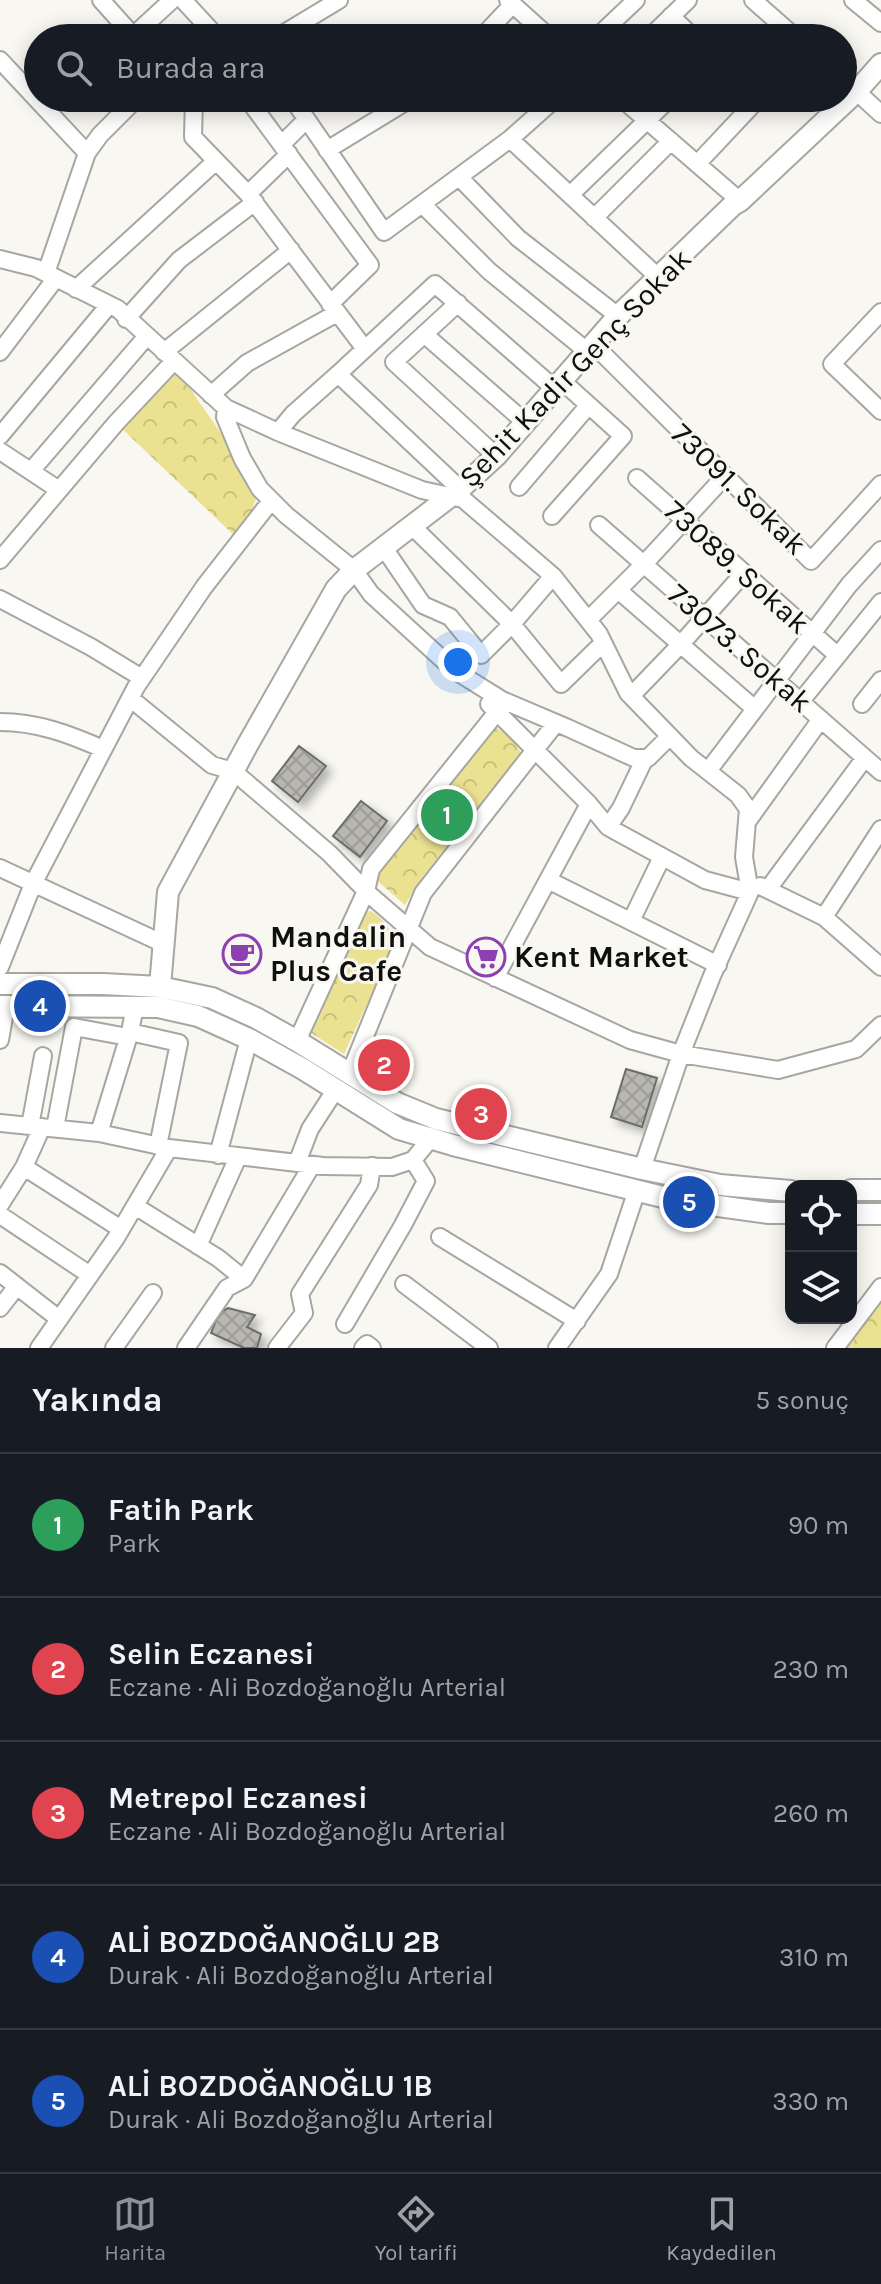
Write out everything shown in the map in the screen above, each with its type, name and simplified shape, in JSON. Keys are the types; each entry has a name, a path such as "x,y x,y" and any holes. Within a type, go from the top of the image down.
{"main road":[{"name":"Şehit Kadir Genç Sokak","path":"857,80 881,64"},
{"name":"Şehit Kadir Genç Sokak","path":"160,987 168,892 336,589 354,570 413,527 496,456 618,316 740,201 824,112"},
{"path":"0,984 160,987 212,998 297,1041 397,1103 436,1119 720,1185 785,1190"},
{"path":"3,1006 158,1007 198,1016 249,1039 399,1129 689,1202 785,1213"},
{"path":"857,1190 881,1190"},
{"path":"857,1214 881,1214"}],"street":[{"path":"101,0 122,24"},
{"path":"183,0 205,24"},
{"path":"299,24 339,0"},
{"path":"611,24 636,0"},
{"path":"663,24 688,0"},
{"path":"853,0 881,23"},
{"path":"493,24 511,2 535,24"},
{"path":"145,24 163,3"},
{"path":"763,3 783,24"},
{"path":"671,16 679,24"},
{"path":"0,60 24,86"},
{"path":"857,92 881,114"},
{"path":"49,112 87,153"},
{"path":"0,352 51,275 87,153 123,112"},
{"path":"194,112 193,137 252,198 365,349"},
{"path":"211,395 247,363 334,309 370,265 258,112"},
{"path":"301,112 384,232 510,139 540,112"},
{"path":"327,150 389,112"},
{"path":"637,112 740,201"},
{"path":"570,195 655,112"},
{"path":"697,164 746,112"},
{"path":"126,319 179,260 252,198 306,120"},
{"path":"510,139 658,277"},
{"path":"594,218 671,141"},
{"path":"76,289 216,161"},
{"path":"459,177 518,238 618,316"},
{"name":"73091. Sokak","path":"422,204 489,271 591,348 811,561 881,484"},
{"path":"0,560 169,356 291,250"},
{"path":"0,259 36,268 118,309 226,408 422,490 456,492"},
{"path":"278,432 293,414 435,284 623,436 552,516"},
{"path":"458,303 394,362 496,456"},
{"path":"0,436 109,305"},
{"path":"881,312 832,364 881,411"},
{"path":"424,334 526,423"},
{"path":"31,471 147,336"},
{"path":"338,374 463,499 553,576 603,643 631,696 691,758 738,795 748,809 744,857 749,887 681,1054 642,1169"},
{"path":"519,487 588,406"},
{"path":"226,408 225,417 246,466 260,489 354,570 371,594 456,672 501,707 535,750 608,827 705,880 768,889 824,917 881,967"},
{"path":"0,451 59,490"},
{"path":"588,620 725,476"},
{"name":"73089. Sokak","path":"637,478 837,655"},
{"path":"0,967 33,884 130,698 204,587 271,501"},
{"name":"73073. Sokak","path":"599,525 881,772"},
{"path":"413,527 512,624 561,684 603,643"},
{"path":"384,548 423,605 450,617 481,655 553,576"},
{"path":"708,771 849,585 881,550"},
{"path":"631,696 744,573"},
{"path":"618,590 755,709"},
{"path":"0,599 142,678"},
{"path":"801,701 881,602"},
{"path":"862,704 879,685"},
{"path":"130,698 212,765 233,771 329,853 366,891 430,947 630,1040 681,1054 778,1070 856,1049 881,1025"},
{"path":"501,707 556,723 634,758 645,758 655,752 670,736"},
{"path":"297,1041 366,891 371,869 501,707"},
{"path":"747,822 821,719"},
{"path":"0,722 43,725 103,749"},
{"path":"350,1073 423,893 556,723"},
{"path":"608,827 621,808 645,758"},
{"path":"768,889 864,759"},
{"path":"495,978 589,804"},
{"path":"824,917 881,829"},
{"path":"631,921 662,857"},
{"path":"0,868 164,944"},
{"path":"548,880 718,965"},
{"path":"0,1040 3,1006"},
{"path":"99,1133 135,1006"},
{"path":"0,1205 24,1167 42,1127 74,1027 179,1043 164,1147 121,1229 39,1348"},
{"path":"218,1155 249,1039"},
{"path":"42,1127 43,1056"},
{"path":"186,1348 227,1288 244,1279 304,1164 310,1129 336,1089"},
{"path":"0,1123 99,1133 164,1147 304,1164 392,1167 413,1160 431,1138"},
{"path":"198,1246 238,1157"},
{"path":"345,1324 426,1181 413,1160"},
{"path":"277,1348 304,1313 300,1294 369,1185 372,1166"},
{"path":"24,1167 121,1229"},
{"path":"557,1348 609,1274 637,1190"},
{"path":"135,1206 244,1279"},
{"path":"0,1215 90,1275"},
{"path":"440,1237 577,1321"},
{"path":"0,1273 59,1319"},
{"path":"404,1284 489,1348"},
{"path":"0,1308 17,1286"},
{"path":"835,1348 881,1287"},
{"path":"114,1348 153,1293"},
{"path":"363,1348 367,1344 372,1348"}],"green space":[{"path":"174,361 260,489 240,541 116,423"},
{"path":"493,726 509,737 521,753 420,880 405,905 373,877"},
{"path":"371,911 386,924 396,941 344,1054 311,1033 363,912"},
{"path":"133,992 199,1004 261,1031 439,1129 678,1187 785,1200 785,1204 677,1191 424,1128 388,1112 197,1008 0,998 0,993"},
{"path":"881,1284 881,1348 834,1348 852,1324 857,1324 857,1317"}],"building":[{"path":"299,746 326,766 298,802 272,781"},
{"path":"361,801 387,821 360,857 333,836"},
{"path":"626,1069 657,1078 642,1127 611,1117"},
{"path":"228,1308 255,1315 247,1327 261,1334 257,1348 244,1348 211,1333 219,1313"}],"place":[{"name":"Fatih Park","path":"447,815"},
{"name":"Mandalin Plus Cafe","path":"242,954"},
{"name":"Kent Market","path":"486,957"},
{"name":"ALİ BOZDOĞANOĞLU 2B","path":"40,1006"},
{"name":"Selin Eczanesi","path":"384,1065"},
{"name":"Metrepol Eczanesi","path":"481,1114"},
{"name":"ALİ BOZDOĞANOĞLU 1B","path":"689,1202"}]}
